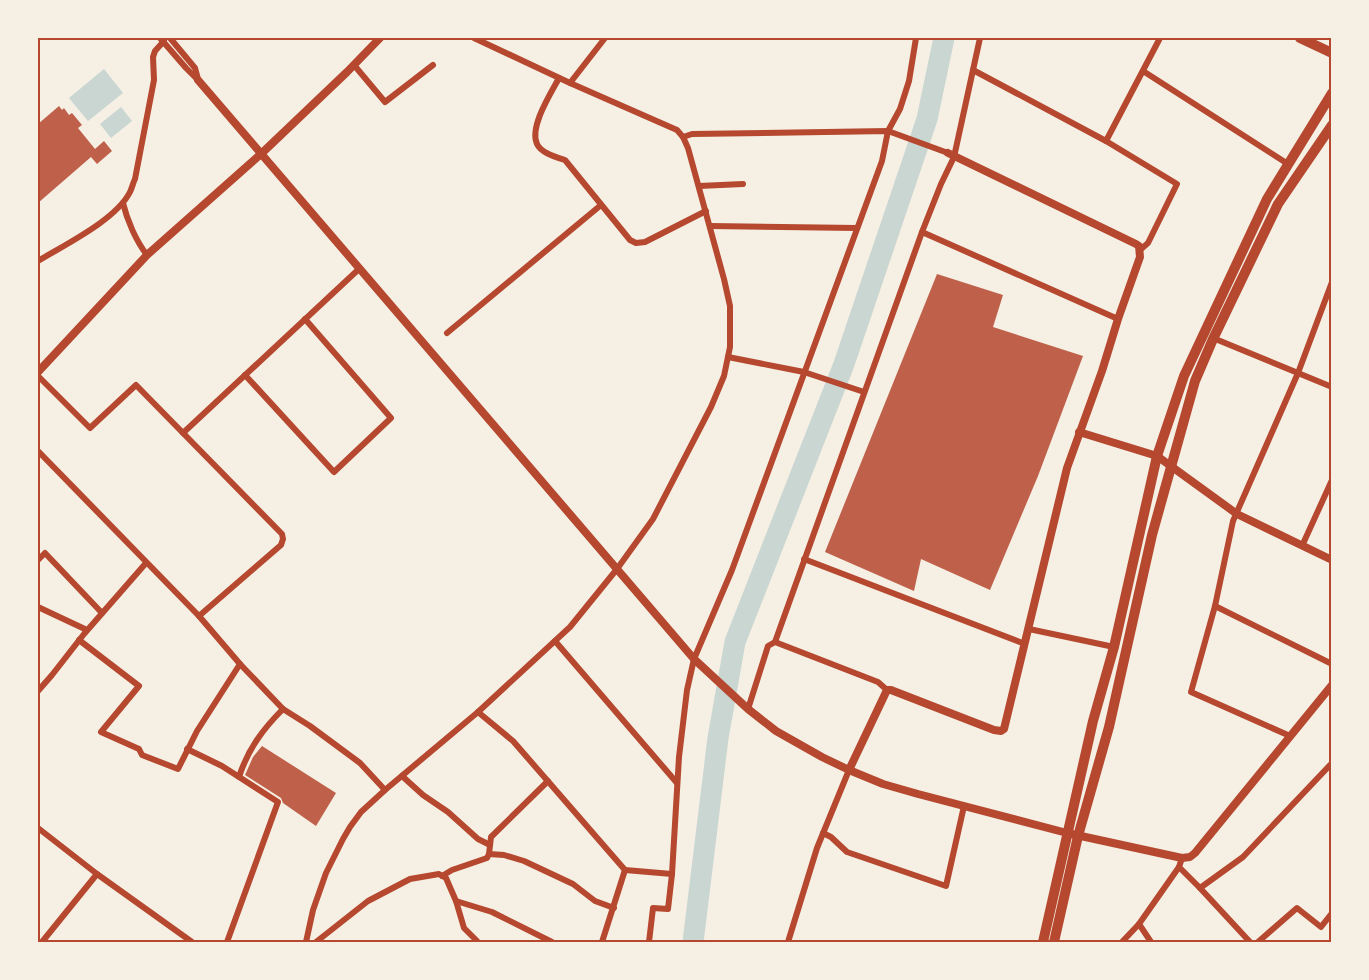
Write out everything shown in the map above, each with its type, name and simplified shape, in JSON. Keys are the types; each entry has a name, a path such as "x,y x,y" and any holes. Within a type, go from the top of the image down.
{"main road":[{"path":"1300,38 1332,53"},
{"path":"1054,942 1078,836 1109,727 1152,536 1208,336 1267,199 1332,93"},
{"path":"1043,942 1066,833 1093,721 1114,647 1157,456 1184,376 1208,336 1278,204 1332,125"}],"street":[{"path":"170,38 195,68 198,80"},
{"path":"199,616 281,546 282,534 136,384 90,428 38,374 147,255 262,153 354,66 380,38"},
{"path":"306,942 313,910 326,873 343,839 361,812 478,712 570,627 617,569 653,519 711,407 724,375 730,347 730,306 724,279 683,137 677,130 559,78 484,39 474,38"},
{"path":"570,83 605,38"},
{"path":"649,942 653,908 668,909 677,783 687,690 694,660 732,570 807,373 882,161 890,131 900,109 909,81 916,38"},
{"path":"748,709 768,646 775,642 861,391 941,184 951,155 980,38"},
{"path":"1106,141 1160,38"},
{"path":"38,261 96,225 123,203 130,192 135,179 154,80 153,57 162,39 694,660 748,709 776,731 822,757 883,784 1181,863 1200,888 1250,942"},
{"path":"354,66 385,102 433,65"},
{"path":"973,70 1106,141 1177,184 1148,243 1140,250"},
{"path":"1143,71 1288,164"},
{"path":"559,78 538,119 535,131 536,143 551,155 565,160 630,240 636,243 645,242 706,211"},
{"path":"683,137 692,134 890,131 951,155 1136,244 1140,250 1140,257 1102,372 1067,468 1005,726 1001,731 887,690 878,682 775,642"},
{"path":"699,186 743,184"},
{"path":"123,203 133,230 147,255"},
{"path":"447,333 601,205"},
{"path":"710,226 857,228"},
{"path":"922,232 1118,319"},
{"path":"183,432 360,268"},
{"path":"1290,736 1191,692 1215,606 1233,521 1298,373 1332,282"},
{"path":"245,375 334,472 391,418 304,319"},
{"path":"1208,336 1332,387"},
{"path":"728,357 807,373 861,391"},
{"path":"1079,432 1157,456 1237,514 1332,560"},
{"path":"38,451 199,616 283,709 360,763 385,790"},
{"path":"1302,546 1332,480"},
{"path":"38,560 45,553 102,613"},
{"path":"804,559 1025,645"},
{"path":"38,691 87,630 146,563"},
{"path":"1215,606 1332,664"},
{"path":"38,607 87,630"},
{"path":"1029,628 1114,647"},
{"path":"79,640 139,686 101,732 139,748 142,755 177,769 197,731 240,664"},
{"path":"555,641 677,783"},
{"path":"1122,942 1139,924 1181,863 1195,852 1332,685"},
{"path":"788,942 817,848 849,770 887,690"},
{"path":"239,777 244,763 264,728 283,709"},
{"path":"478,712 513,741 625,870 672,874"},
{"path":"188,749 222,766 278,802 227,942"},
{"path":"1200,888 1243,856 1332,763"},
{"path":"402,776 478,839 490,845"},
{"path":"442,876 452,870 487,858 491,837 548,781"},
{"path":"823,833 831,837 847,852 946,886 964,806"},
{"path":"38,828 97,874 192,942"},
{"path":"489,854 504,855 524,861 573,884 595,901 614,908"},
{"path":"602,942 625,870"},
{"path":"42,942 97,874"},
{"path":"316,942 368,901 410,879 439,874 446,878 464,928 477,941"},
{"path":"456,901 492,912 552,942"},
{"path":"1258,942 1297,908 1320,927 1332,913"},
{"path":"1139,924 1151,942"}],"shaded area":[{"path":"104,69 123,93 88,121 69,98"},
{"path":"121,107 132,121 111,138 100,124"}],"building":[{"path":"59,106 62,110 64,108 69,115 72,113 82,125 78,128 95,149 104,141 112,151 97,164 91,157 38,203 38,124"},
{"path":"937,274 1003,295 993,327 1083,356 1038,476 990,590 921,559 914,591 825,552"},
{"path":"262,746 336,793 316,826 283,803 281,798 245,775 253,757"}],"waterway":[{"path":"693,942 718,738 735,642 844,364 927,119 944,38"}]}
